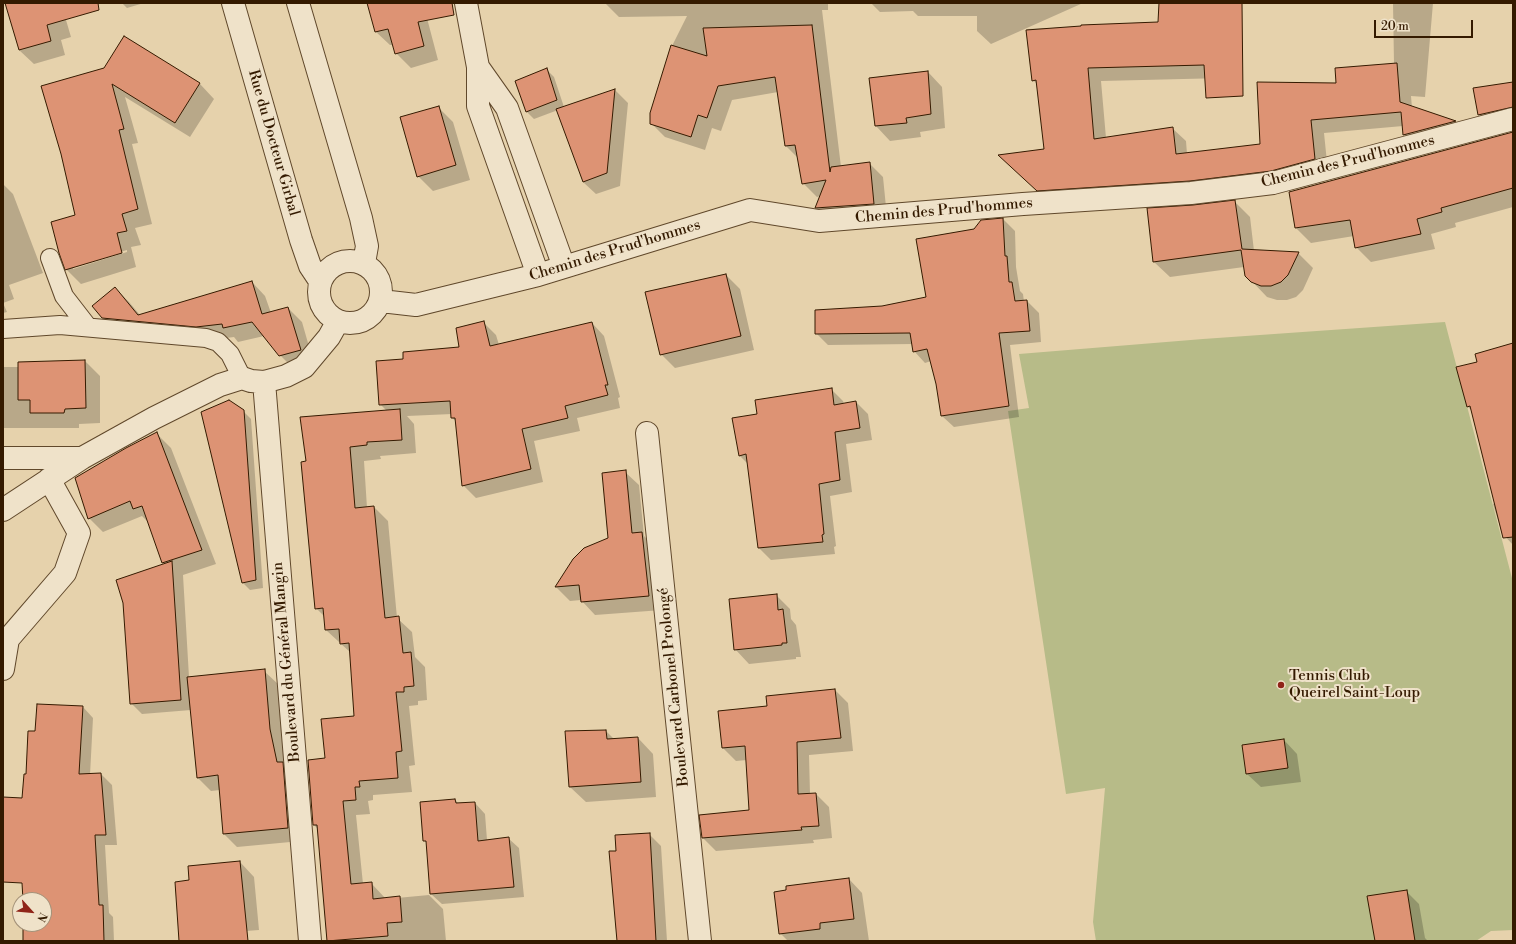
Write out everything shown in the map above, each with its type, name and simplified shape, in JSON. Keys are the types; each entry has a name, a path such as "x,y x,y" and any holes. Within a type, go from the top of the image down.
{"street":[{"name":"Rue du Docteur Girbal","path":"233,3 301,240 310,266 320,281"},
{"path":"298,3 361,218 367,246 364,263"},
{"path":"466,3 478,67 478,106 538,275"},
{"path":"478,67 507,108 564,267"},
{"name":"Chemin des Prud'hommes","path":"381,301 416,305 538,275 750,210 819,221 1023,204 1191,193 1273,183 1513,119"},
{"path":"347,260 364,263 373,270 380,279 382,290 381,301 376,311 368,318 358,323 348,324 338,321 329,316 323,309 319,300 318,290 320,281 331,267 347,260"},
{"path":"3,510 82,458 154,418 220,385 242,378 251,381 264,382 286,376 304,368 329,337 338,321"},
{"name":"Boulevard du Général Mangin","path":"264,382 310,941"},
{"name":"Boulevard Carbonel Prolongé","path":"647,433 700,941"},
{"path":"3,458 82,458"},
{"path":"3,670 6,642 65,573 79,533 49,479"}],"lane":[{"path":"50,258 64,296 88,327"},
{"path":"3,329 60,325 206,338 218,342 230,354 242,378"}],"green space":[{"name":"Tennis Club Queirel Saint-Loup","path":"1445,322 1513,582 1513,930 1491,931 1476,941 1096,941 1093,922 1105,788 1066,794 1008,411 1029,408 1019,354"}],"building":[{"path":"5,3 98,3 99,10 47,25 51,41 19,50"},
{"path":"367,3 452,3 454,15 418,22 424,46 395,54 388,29 375,32"},
{"path":"1159,3 1242,3 1243,96 1206,98 1204,65 1088,68 1094,139 1173,127 1176,154 1260,144 1257,82 1336,83 1335,68 1397,63 1400,102 1456,121 1403,135 1401,112 1311,120 1315,159 1271,171 1190,181 1037,191 998,155 1044,149 1036,80 1032,81 1026,30 1081,25 1158,22"},
{"path":"812,25 830,172 831,167 870,162 874,204 815,208 826,180 802,184 795,145 785,146 775,77 718,86 707,118 698,115 691,137 650,124 650,113 671,45 707,56 703,28"},
{"path":"124,36 200,83 175,123 112,84 124,129 119,130 138,209 122,214 127,231 117,233 122,253 65,270 51,222 75,215 61,154 41,86 104,68"},
{"path":"547,68 557,100 526,112 515,81"},
{"path":"928,71 931,114 906,118 907,123 875,126 869,78"},
{"path":"1513,82 1513,107 1478,115 1473,88"},
{"path":"615,89 607,173 583,182 556,109"},
{"path":"439,106 456,165 417,177 400,117"},
{"path":"1513,132 1513,188 1441,208 1442,212 1417,219 1421,234 1355,248 1350,220 1295,228 1289,192"},
{"path":"1235,200 1242,249 1299,252 1288,275 1281,282 1271,286 1261,286 1251,282 1245,276 1241,250 1153,262 1147,208"},
{"path":"1003,218 1005,256 1007,256 1009,282 1012,282 1015,301 1027,300 1030,331 999,333 1009,406 941,416 936,384 927,349 913,352 910,333 815,334 815,310 882,306 926,297 916,239 974,229 981,220"},
{"path":"726,274 741,336 660,355 645,292"},
{"path":"252,281 262,314 288,307 301,350 279,356 252,322 223,328 222,324 196,327 102,318 92,306 115,287 138,315"},
{"path":"484,321 490,346 592,322 608,385 605,385 608,395 565,406 568,418 522,429 531,469 462,486 455,418 451,418 450,401 379,405 376,361 403,359 403,352 459,347 456,328"},
{"path":"1513,343 1513,537 1503,538 1470,406 1467,407 1456,367 1477,362 1475,354"},
{"path":"85,360 86,408 65,409 64,413 30,413 30,400 18,400 18,362"},
{"path":"832,388 834,405 856,401 860,428 835,432 840,480 819,484 824,534 822,535 823,542 758,548 746,454 739,456 732,418 757,414 755,400"},
{"path":"229,400 244,410 256,580 242,583 201,412"},
{"path":"400,409 402,440 367,442 367,445 350,447 355,508 374,506 385,618 399,616 403,653 411,652 414,686 404,687 404,692 396,692 402,751 396,752 398,778 359,781 360,787 355,787 356,800 343,801 351,884 372,882 373,899 400,896 402,922 387,923 388,936 327,941 317,825 313,825 308,760 325,758 321,719 354,716 349,643 340,644 339,629 325,630 323,608 315,609 301,462 306,461 300,417"},
{"path":"157,432 202,550 162,563 142,506 133,509 130,501 88,519 75,478 126,448"},
{"path":"626,470 632,533 642,532 649,596 581,602 579,585 555,587 573,559 584,548 608,538 602,473"},
{"path":"172,561 181,700 130,704 123,603 116,580"},
{"path":"777,594 778,610 783,609 787,643 782,643 782,645 734,650 729,599"},
{"path":"265,669 270,729 277,762 283,762 288,828 223,834 218,775 197,778 187,677"},
{"path":"835,689 841,738 797,742 798,794 816,793 819,826 801,827 802,830 702,838 699,815 749,810 745,746 722,748 718,711 767,706 766,696"},
{"path":"37,704 83,706 79,774 101,773 106,835 95,835 99,905 103,905 104,941 23,941 23,932 52,932 52,892 23,892 22,883 3,882 3,797 22,798 24,774 26,774 28,731 35,731"},
{"path":"606,730 607,739 638,737 641,782 569,787 565,731"},
{"path":"1284,739 1288,768 1246,774 1242,745"},
{"path":"455,799 456,803 475,802 478,841 509,837 514,887 430,894 426,841 423,841 420,802"},
{"path":"650,833 656,941 617,941 609,851 616,851 615,835"},
{"path":"240,861 248,941 179,941 175,882 189,880 188,866"},
{"path":"849,878 854,919 820,923 820,929 779,934 774,892 786,890 786,886"},
{"path":"1407,890 1415,941 1375,941 1367,896"}],"place":[{"name":"Tennis Club Queirel Saint-Loup","path":"1281,685"}]}
